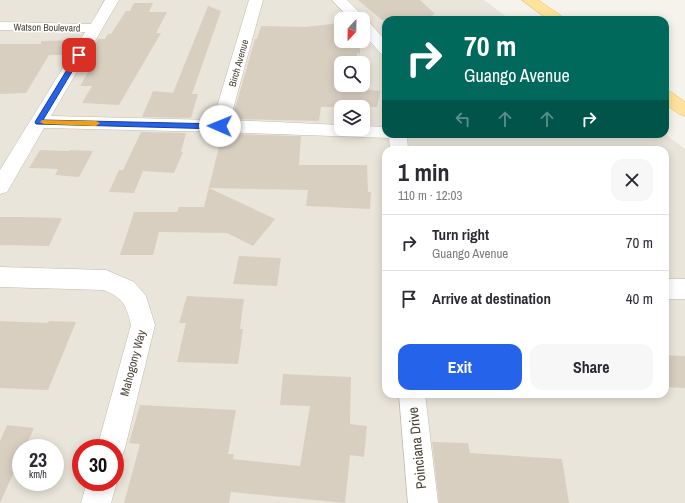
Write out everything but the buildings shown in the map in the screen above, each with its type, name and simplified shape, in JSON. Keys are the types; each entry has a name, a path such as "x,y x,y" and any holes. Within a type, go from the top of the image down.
{"main road":[{"path":"529,0 552,16"},
{"path":"669,99 685,110"}],"street":[{"path":"0,187 112,0"},
{"name":"Birch Avenue","path":"220,126 256,0"},
{"path":"339,0 351,12"},
{"name":"Watson Boulevard","path":"0,26 95,28"},
{"path":"370,32 382,46"},
{"path":"38,122 220,126 382,134"},
{"name":"Mahogony Way","path":"0,277 106,280 126,288 138,303 143,324 112,439"},
{"path":"669,289 685,289"},
{"name":"Poinciana Drive","path":"412,398 423,503"},
{"path":"96,503 99,491"}],"shaded area":[{"path":"0,0 484,0 506,16 382,16 382,138 669,137 685,149 685,503 0,503"}],"slow traffic":[{"path":"44,122 96,123"}],"route":[{"path":"79,55 38,122 220,126"}]}
